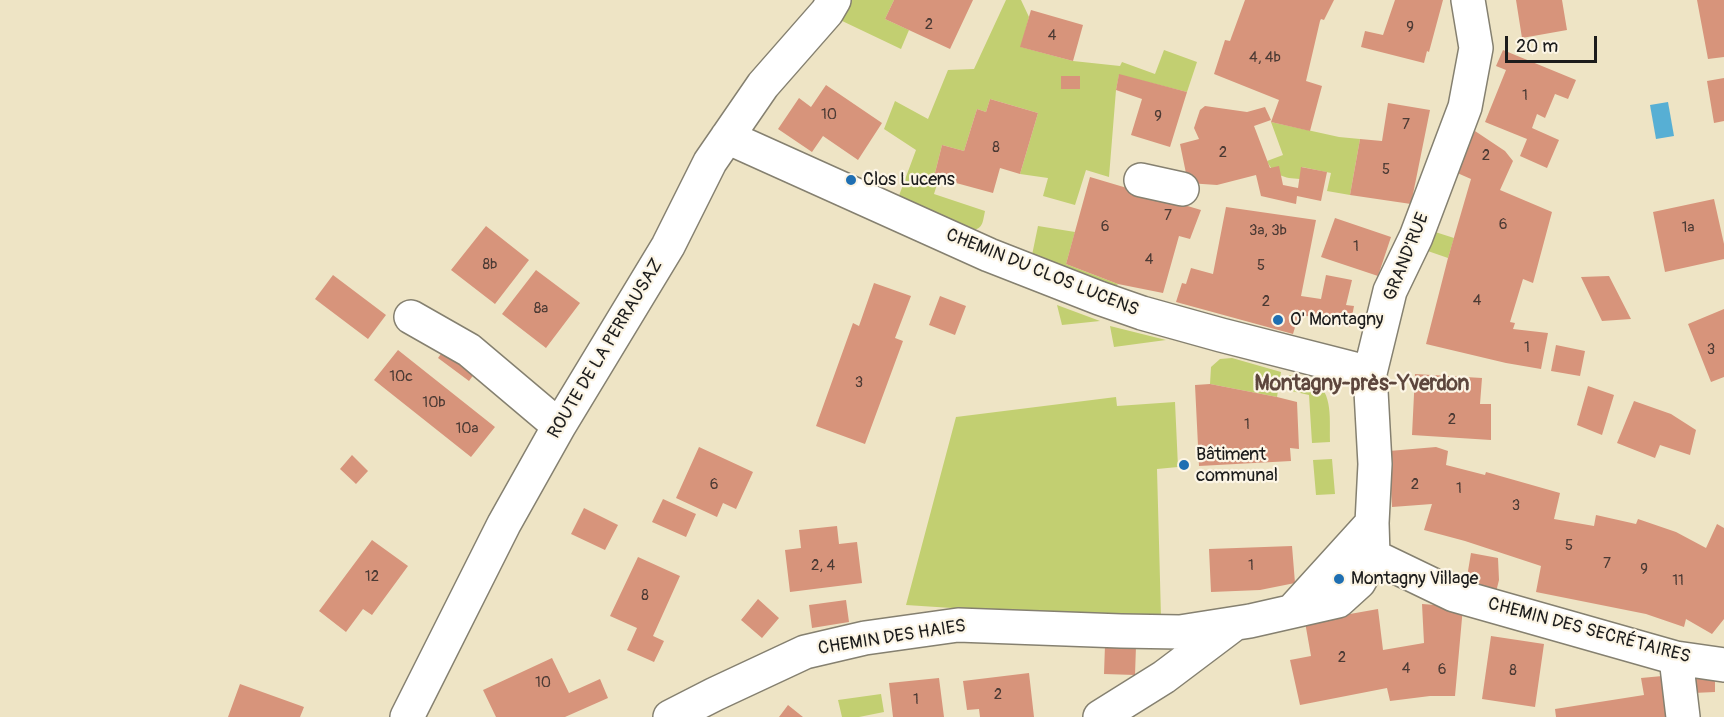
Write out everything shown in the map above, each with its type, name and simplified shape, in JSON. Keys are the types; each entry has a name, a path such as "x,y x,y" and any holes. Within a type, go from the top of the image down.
{"street":[{"name":"ROUTE DE LA PERRAUSAZ","path":"407,717 504,524 559,426 668,246 710,162 763,85 827,12 834,0"},
{"name":"GRAND'RUE","path":"1373,556 1375,464 1370,373 1390,291 1416,237 1466,107 1476,48 1468,0"},
{"name":"CHEMIN DU CLOS LUCENS","path":"727,137 989,255 1099,298 1142,313 1370,373"},
{"path":"1141,180 1182,189"},
{"path":"411,317 469,350 559,426"},
{"path":"1293,610 1372,523"},
{"path":"1100,717 1164,677 1237,622 1338,601 1359,582 1373,556"},
{"name":"CHEMIN DES SECRÉTAIRES","path":"1373,556 1454,595 1676,658 1724,665"},
{"name":"CHEMIN DES HAIES","path":"670,717 805,652 865,638 958,625 1180,632 1237,622"},
{"path":"1676,658 1683,717"}],"green space":[{"path":"851,0 894,0 885,19 909,30 901,49 838,19"},
{"path":"1006,0 1021,0 1029,17 1021,47 1073,61 1120,66 1122,62 1155,74 1164,50 1197,62 1187,92 1119,75 1109,177 1086,170 1075,205 1043,196 1048,178 1020,174 1038,113 990,99 986,112 977,109 964,151 942,145 934,177 939,178 934,194 985,211 981,226 976,230 966,232 897,201 916,150 884,129 895,101 928,119 948,70 974,69"},
{"path":"1271,122 1339,137 1360,139 1350,195 1327,191 1331,173 1302,167 1300,179 1284,177 1276,173 1267,161 1283,155"},
{"path":"1038,226 1075,232 1066,264 1118,284 1112,290 1031,260"},
{"path":"1429,230 1454,238 1448,258 1422,249"},
{"path":"1057,305 1100,321 1062,325"},
{"path":"1110,326 1166,340 1114,347"},
{"path":"1232,358 1281,372 1277,397 1210,384 1211,367 1220,359"},
{"path":"1289,375 1313,381 1324,392 1329,408 1330,442 1312,443 1309,395 1287,390"},
{"path":"1116,397 1117,406 1175,402 1178,467 1157,469 1161,617 1013,612 906,605 956,417"},
{"path":"1332,459 1335,494 1316,495 1313,460"},
{"path":"881,694 884,712 859,717 842,717 838,700"}],"water":[{"path":"1668,102 1674,136 1656,139 1650,105"}],"building":[{"path":"894,0 973,0 950,49 885,19"},
{"path":"1245,0 1334,0 1324,20 1320,21 1306,81 1322,86 1310,131 1271,122 1279,100 1214,74 1225,40 1230,41"},
{"path":"1395,0 1443,0 1424,63 1361,47 1365,31 1383,35"},
{"path":"1516,0 1562,0 1567,30 1522,38"},
{"path":"1697,0 1724,0 1724,57 1708,59"},
{"path":"1031,10 1083,25 1073,61 1020,47"},
{"path":"1503,50 1576,80 1568,99 1555,94 1545,118 1537,114 1532,128 1559,140 1547,168 1520,156 1527,139 1485,122 1506,70 1496,66"},
{"path":"1119,74 1187,92 1170,147 1131,135 1142,99 1116,90"},
{"path":"1061,76 1080,76 1080,89 1061,89"},
{"path":"1724,78 1724,121 1714,123 1707,81"},
{"path":"826,85 882,123 858,160 823,136 812,152 778,129 799,98 811,107"},
{"path":"990,99 1038,113 1020,174 1000,168 993,193 934,177 942,145 964,151 977,109 986,112"},
{"path":"1388,103 1430,110 1411,204 1350,195 1360,139 1382,141"},
{"path":"1205,106 1247,112 1265,107 1271,120 1254,126 1270,168 1279,166 1283,185 1298,188 1301,167 1327,172 1321,201 1297,196 1296,204 1261,196 1256,175 1217,185 1188,183 1180,144 1199,139 1194,128 1200,110"},
{"path":"1475,131 1505,151 1513,161 1500,190 1552,212 1533,283 1523,279 1510,322 1515,323 1513,329 1548,333 1541,369 1426,344 1471,179 1455,172"},
{"path":"1090,177 1201,210 1190,239 1179,236 1163,293 1118,284 1066,264"},
{"path":"1714,199 1724,244 1724,259 1665,272 1653,212"},
{"path":"1226,207 1316,220 1301,296 1321,299 1326,275 1352,280 1346,305 1354,306 1350,327 1299,314 1293,334 1176,302 1182,283 1186,284 1191,268 1213,274"},
{"path":"1335,218 1391,237 1378,276 1321,257"},
{"path":"486,226 529,260 495,304 451,270"},
{"path":"536,270 580,303 546,348 502,314"},
{"path":"333,275 386,315 368,339 315,299"},
{"path":"1609,276 1631,319 1602,321 1581,277"},
{"path":"874,283 911,296 895,338 903,341 865,444 816,426 853,323 859,326"},
{"path":"940,296 966,306 955,335 929,325"},
{"path":"1724,309 1724,377 1711,382 1688,324"},
{"path":"449,343 480,366 469,381 438,358"},
{"path":"1556,345 1585,351 1580,376 1551,371"},
{"path":"398,350 495,427 471,457 374,380"},
{"path":"1415,374 1482,378 1480,404 1491,404 1491,440 1412,435"},
{"path":"1210,384 1297,402 1299,449 1290,448 1291,461 1199,466 1195,385"},
{"path":"1588,386 1614,395 1602,435 1577,425"},
{"path":"1634,401 1671,414 1696,430 1690,455 1660,445 1655,458 1617,443"},
{"path":"699,447 753,472 736,509 723,503 717,517 676,498"},
{"path":"1436,447 1448,451 1446,465 1485,475 1486,472 1560,493 1554,519 1594,526 1596,515 1636,524 1638,519 1676,532 1706,548 1717,524 1724,528 1724,619 1712,634 1686,619 1684,627 1646,614 1536,592 1541,566 1424,530 1432,504 1392,507 1389,451"},
{"path":"352,455 368,471 356,484 340,469"},
{"path":"663,499 696,514 686,537 652,522"},
{"path":"584,508 618,525 605,550 571,534"},
{"path":"837,526 839,544 857,542 862,583 790,592 785,550 801,548 799,530"},
{"path":"372,540 408,566 372,615 363,609 346,632 319,611"},
{"path":"1292,546 1295,583 1260,590 1211,592 1209,549"},
{"path":"1471,553 1498,558 1499,580 1495,596 1465,589"},
{"path":"638,557 680,576 653,636 664,641 654,662 627,650 637,628 610,616"},
{"path":"758,599 779,618 762,638 741,620"},
{"path":"846,600 849,622 812,628 809,605"},
{"path":"1422,604 1463,607 1455,696 1430,696 1390,701 1387,688 1300,705 1290,660 1311,656 1305,622 1378,609 1383,650 1424,643"},
{"path":"1491,636 1544,644 1535,707 1482,699"},
{"path":"1105,645 1136,646 1135,675 1104,674"},
{"path":"552,658 569,693 600,679 608,698 565,717 496,717 483,690"},
{"path":"1715,670 1715,692 1693,693 1693,671"},
{"path":"1029,673 1034,717 980,717 979,709 967,710 963,681"},
{"path":"1673,675 1677,717 1556,717 1555,709 1644,695 1641,678"},
{"path":"939,678 944,717 893,717 889,683"},
{"path":"240,684 304,707 300,717 228,717"},
{"path":"788,705 803,717 779,717"}],"place":[{"name":"Clos Lucens","path":"851,180"},
{"name":"O' Montagny","path":"1278,320"},
{"name":"Bâtiment communal","path":"1184,465"},
{"name":"Montagny Village","path":"1339,579"}],"district":[{"name":"Montagny-près-Yverdon","path":"1362,385"}]}
